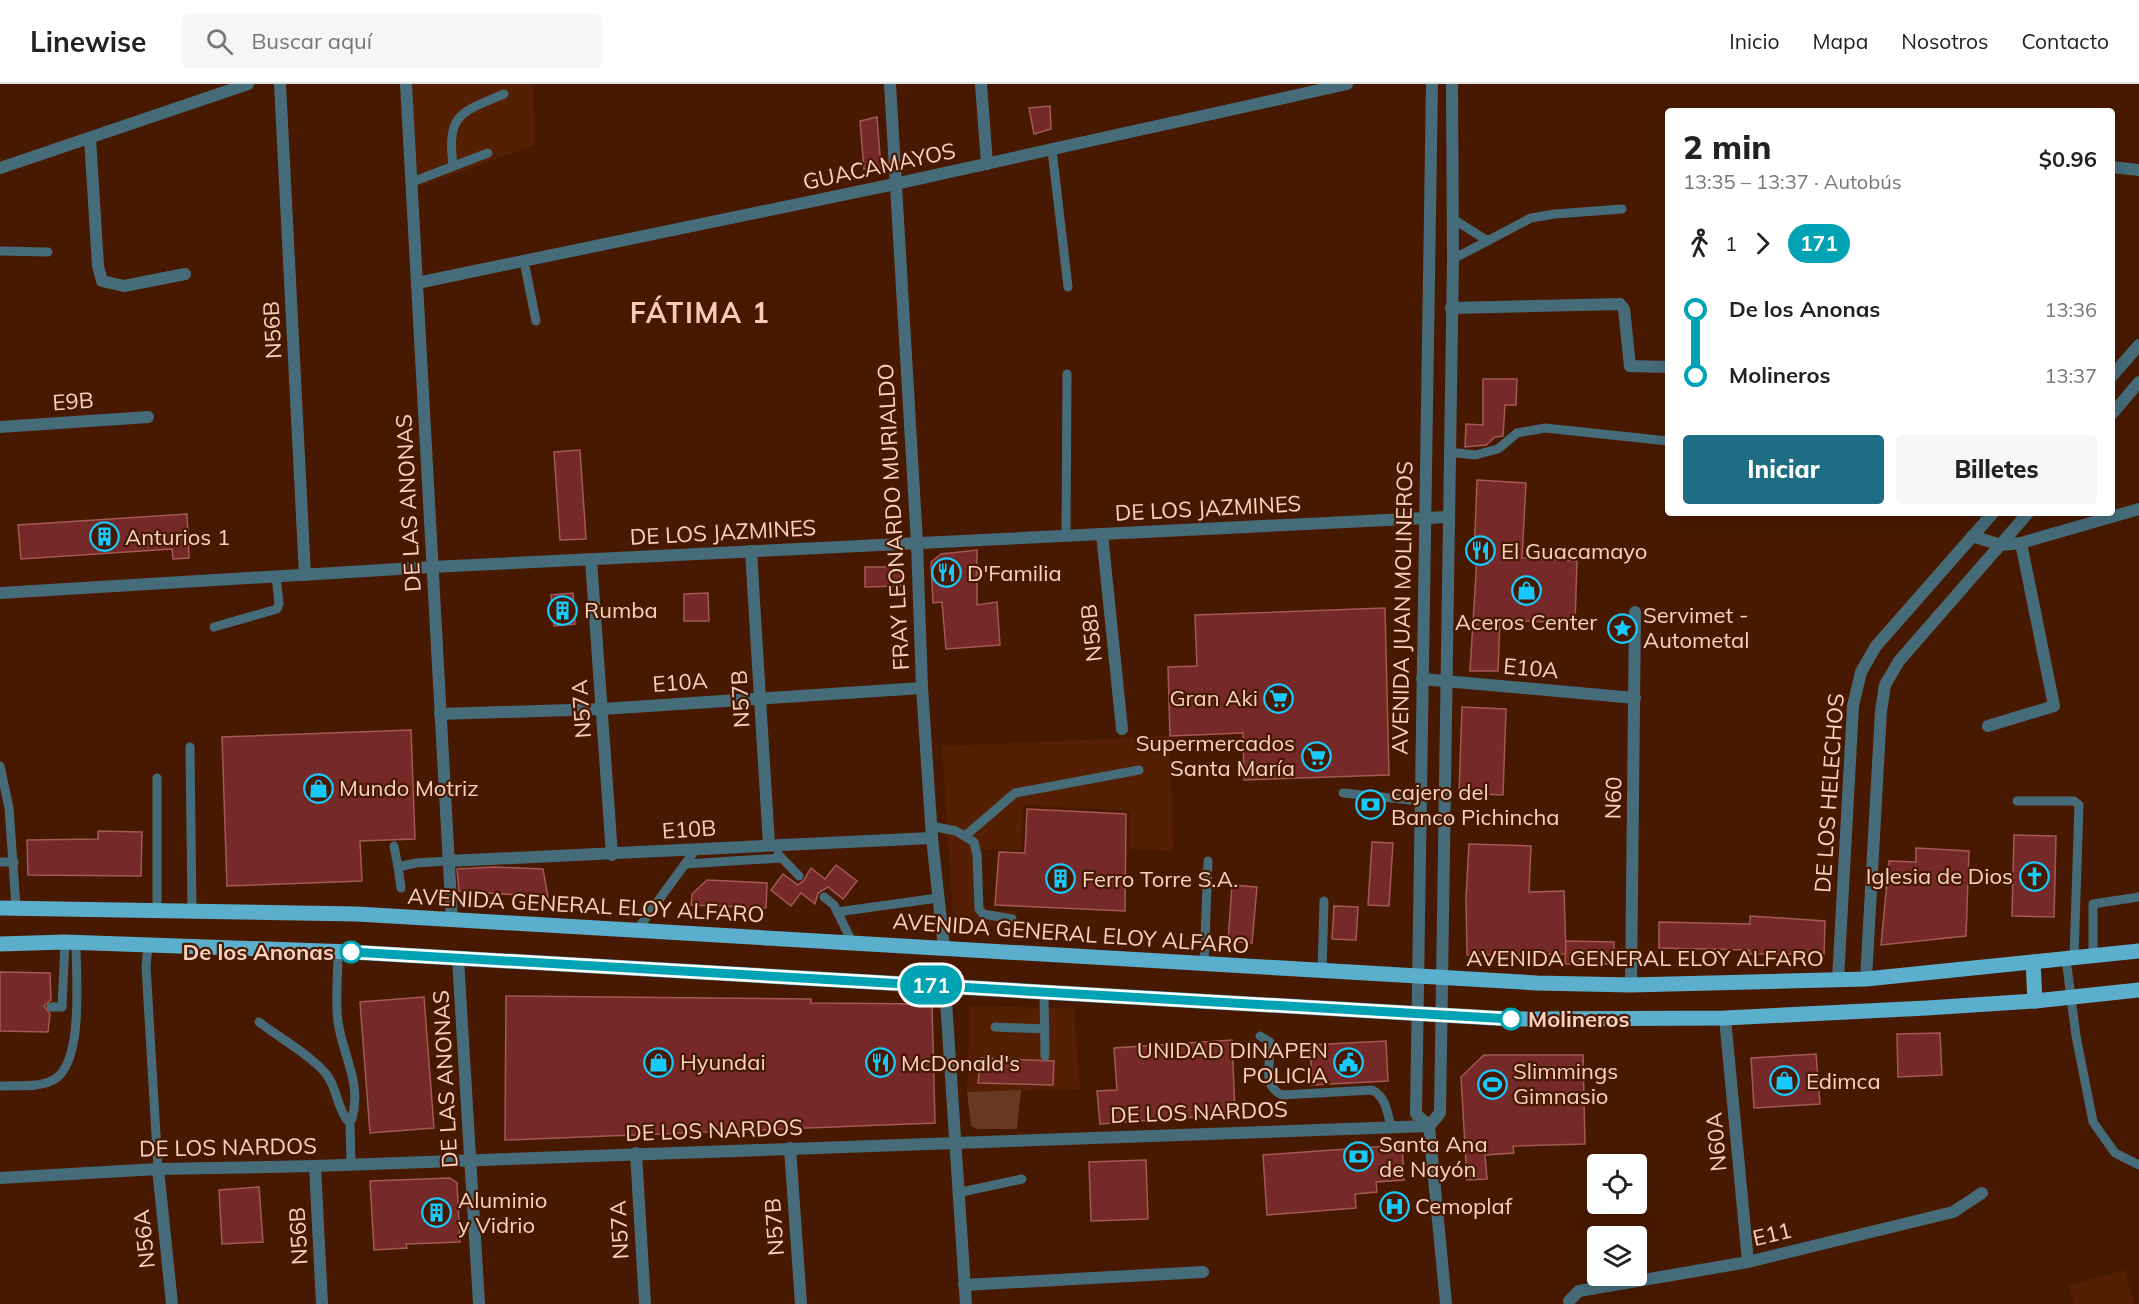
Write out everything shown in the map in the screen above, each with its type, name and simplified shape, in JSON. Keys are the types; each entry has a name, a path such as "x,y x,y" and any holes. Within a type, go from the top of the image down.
{"main road":[{"name":"AVENIDA GENERAL ELOY ALFARO","path":"0,908 357,914 852,942 1442,980 1631,985 1866,979 2139,951"},
{"path":"0,944 71,943 338,952 1044,991 1441,1017 1725,1018 2035,1001 2139,990"},
{"path":"2032,962 2035,1001"}],"street":[{"path":"0,168 248,84"},
{"name":"N56B","path":"280,84 305,575"},
{"name":"DE LAS ANONAS","path":"406,84 452,920"},
{"name":"FRAY LEONARDO MURIALDO","path":"890,84 917,543 922,688 931,832 944,948"},
{"path":"981,84 987,164"},
{"name":"GUACAMAYOS","path":"417,283 895,184 1347,84"},
{"name":"AVENIDA JUAN MOLINEROS","path":"1432,84 1416,1114 1429,1126 1446,1304"},
{"name":"AVENIDA JUAN MOLINEROS","path":"1429,1126 1440,1113 1453,259 1452,84"},
{"path":"90,138 98,266 102,281 124,286 185,274"},
{"path":"2115,166 2139,170"},
{"path":"1451,308 1620,304 1624,309 1630,366 1665,367"},
{"path":"2115,373 2139,345"},
{"path":"2115,410 2139,382"},
{"name":"E9B","path":"0,427 148,417"},
{"path":"2115,516 2139,509"},
{"name":"DE LOS HELECHOS","path":"1838,980 1856,689 1861,672 1876,646 1988,516"},
{"name":"DE LOS HELECHOS","path":"1866,979 1881,711 1886,685 1899,661 2025,516"},
{"path":"1971,536 2001,545 2021,543 2115,516"},
{"name":"DE LOS JAZMINES","path":"0,593 751,550 1448,517"},
{"name":"N58B","path":"1102,534 1122,729"},
{"path":"1988,726 2054,706 2021,543"},
{"name":"N57B","path":"751,550 769,845"},
{"name":"N57A","path":"591,560 612,855"},
{"name":"N60","path":"1631,985 1635,612"},
{"name":"E10A","path":"1422,680 1635,698"},
{"name":"E10A","path":"440,714 602,709 922,688"},
{"name":"E10B","path":"448,861 612,855 931,832"},
{"name":"DE LAS ANONAS","path":"459,959 479,1304"},
{"path":"945,986 953,1142 966,1304"},
{"name":"N60A","path":"1725,1018 1748,1262"},
{"name":"DE LOS NARDOS","path":"0,1178 158,1169 471,1161 1429,1126"},
{"name":"N57B","path":"790,1148 801,1304"},
{"name":"N57A","path":"636,1154 645,1304"},
{"name":"N56B","path":"315,1166 322,1304"},
{"name":"N56A","path":"158,1169 172,1304"},
{"name":"E11","path":"1569,1301 1579,1291 1748,1262 1953,1212 1982,1193"},
{"path":"964,1285 1203,1272"}],"lane":[{"path":"453,166 450,133 454,124 466,110 504,94"},
{"path":"1052,150 1068,287"},
{"path":"412,182 488,153"},
{"path":"1453,259 1531,218 1622,209"},
{"path":"1453,219 1488,242"},
{"path":"0,251 48,252"},
{"path":"524,261 536,321"},
{"path":"1066,536 1067,374"},
{"path":"1449,452 1475,455 1498,449 1517,433 1545,428 1665,441"},
{"path":"214,627 277,609 279,603 276,577"},
{"path":"190,747 192,911"},
{"path":"0,766 4,808 14,862 16,907"},
{"path":"965,836 1015,793 1139,770"},
{"path":"157,778 158,910"},
{"path":"1343,793 1421,801"},
{"path":"2016,801 2074,801 2079,805 2070,958 2070,998 2093,1122 2115,1153 2139,1165"},
{"path":"931,832 965,836 974,842 977,855 979,909 983,914 1012,919"},
{"path":"769,845 799,876"},
{"path":"394,846 401,888"},
{"path":"637,930 696,849"},
{"path":"685,864 781,858"},
{"path":"398,867 416,862 448,861"},
{"path":"1204,964 1208,861"},
{"path":"0,862 14,862"},
{"path":"824,897 837,912 852,942"},
{"path":"2093,956 2093,904 2139,897"},
{"path":"837,912 938,898"},
{"path":"1322,971 1324,902"},
{"path":"51,1007 63,1007 71,943"},
{"path":"0,1086 46,1083 57,1078 65,1069 72,1052 74,1036 71,943"},
{"path":"148,946 146,966 158,1169"},
{"path":"338,952 338,1023 354,1076 356,1099 353,1117 350,1121 351,1165"},
{"path":"1044,991 1045,1056"},
{"path":"259,1022 325,1072 333,1084 338,1107 350,1121"},
{"path":"995,1027 1045,1029"},
{"path":"1260,1036 1267,1038 1270,1042 1268,1082 1275,1092 1282,1095 1372,1090 1380,1094 1384,1100 1391,1126"},
{"path":"957,1193 1022,1179"}],"shaded area":[{"path":"412,84 533,84 535,145 418,187"},
{"name":"Ferro Torre S.A.","path":"1170,736 1173,851 1130,849 1130,811 1023,805 1021,850 982,849 981,901 987,910 1016,911 1016,929 957,921 953,915 942,746"},
{"path":"970,1006 1074,1008 1080,1089 967,1092"},
{"path":"1021,1090 1017,1129 976,1129 971,1126 967,1092"},
{"path":"2125,1270 2134,1304 2074,1304 2069,1285"}],"building":[{"path":"1050,106 1051,129 1034,134 1029,108"},
{"path":"877,117 881,168 864,169 860,121"},
{"path":"1483,379 1517,379 1516,405 1505,405 1503,436 1495,437 1486,445 1465,447 1466,424 1483,425"},
{"path":"580,450 586,539 560,540 554,452"},
{"path":"1477,480 1526,483 1522,558 1577,561 1575,623 1500,620 1498,671 1470,671 1477,557 1474,557"},
{"name":"Anturios 1","path":"187,514 189,558 173,559 172,549 21,559 18,525"},
{"path":"977,550 977,605 997,602 1000,645 946,649 942,602 933,603 931,562 941,554"},
{"path":"865,567 900,567 901,586 865,587"},
{"name":"Rumba","path":"573,593 575,624 554,626 551,595"},
{"path":"708,593 709,621 684,621 684,594"},
{"name":"Gran Aki","path":"1385,608 1389,775 1244,780 1243,733 1170,736 1168,667 1197,666 1195,615"},
{"path":"1462,707 1506,709 1503,795 1459,793"},
{"name":"Mundo Motriz","path":"411,730 415,839 360,841 362,881 227,886 222,737"},
{"name":"Ferro Torre S.A.","path":"1027,809 1126,814 1125,911 995,905 999,852 1025,853"},
{"path":"98,831 142,832 141,876 28,875 27,840 98,839"},
{"name":"Iglesia de Dios","path":"2014,835 2056,836 2054,917 2012,916"},
{"path":"1372,842 1393,843 1389,906 1368,905"},
{"path":"1469,844 1531,846 1529,892 1564,891 1566,954 1467,955 1466,897"},
{"path":"1916,848 1969,851 1966,936 1881,945 1889,861 1916,862"},
{"path":"836,865 857,881 843,899 828,887 818,893 815,904 801,893 791,906 771,890 783,874 798,885 811,868 825,879"},
{"path":"493,867 543,869 548,897 459,891 457,869"},
{"path":"707,880 767,883 766,908 691,905 692,894"},
{"path":"1232,885 1257,887 1252,943 1228,941"},
{"path":"1334,906 1358,907 1356,940 1332,939"},
{"path":"1750,916 1825,921 1824,954 1749,954 1749,950 1659,948 1659,922 1750,924"},
{"path":"1566,941 1614,942 1614,964 1565,964"},
{"path":"0,972 50,973 51,1000 44,1006 50,1014 48,1032 0,1031"},
{"name":"Hyundai","path":"506,996 811,999 811,1003 932,1004 935,1123 505,1140"},
{"path":"424,997 434,1128 370,1133 360,1002"},
{"path":"1940,1033 1942,1075 1898,1077 1897,1034"},
{"path":"1232,1040 1235,1114 1100,1124 1097,1091 1117,1090 1114,1048"},
{"name":"UNIDAD DINAPEN POLICIA","path":"1386,1041 1388,1081 1312,1085 1310,1045"},
{"name":"Edimca","path":"1816,1054 1820,1104 1754,1108 1751,1058"},
{"path":"1484,1055 1583,1055 1585,1144 1513,1146 1514,1153 1485,1155 1487,1179 1467,1180 1461,1077"},
{"path":"981,1058 1054,1061 1053,1085 978,1083"},
{"path":"1402,1145 1404,1180 1376,1182 1377,1192 1355,1194 1356,1208 1267,1215 1263,1155"},
{"path":"1146,1160 1148,1219 1091,1221 1089,1162"},
{"path":"450,1178 457,1183 460,1242 406,1244 407,1248 374,1250 370,1181"},
{"path":"259,1187 263,1242 222,1244 219,1190"}],"bus line":[{"name":"171","path":"351,952 1096,993 1418,1016 1511,1019"}],"place":[{"name":"Anturios 1","path":"104,537"},
{"name":"El Guacamayo","path":"1480,551"},
{"name":"D'Familia","path":"946,573"},
{"name":"Aceros Center","path":"1526,590"},
{"name":"Rumba","path":"563,610"},
{"name":"Servimet - Autometal","path":"1622,628"},
{"name":"Gran Aki","path":"1279,698"},
{"name":"Supermercados Santa María","path":"1316,756"},
{"name":"Mundo Motriz","path":"318,788"},
{"name":"cajero del Banco Pichincha","path":"1370,805"},
{"name":"Iglesia de Dios","path":"2034,876"},
{"name":"Ferro Torre S.A.","path":"1061,879"},
{"name":"De los Anonas","path":"351,952"},
{"name":"Molineros","path":"1511,1019"},
{"name":"Hyundai","path":"659,1062"},
{"name":"McDonald's","path":"880,1063"},
{"name":"UNIDAD DINAPEN POLICIA","path":"1349,1063"},
{"name":"Edimca","path":"1785,1081"},
{"name":"Slimmings Gimnasio","path":"1492,1084"},
{"name":"Santa Ana de Nayón","path":"1358,1157"},
{"name":"Cemoplaf","path":"1394,1206"},
{"name":"Aluminio y Vidrio","path":"437,1213"}],"district":[{"name":"FÁTIMA 1","path":"700,313"}]}
